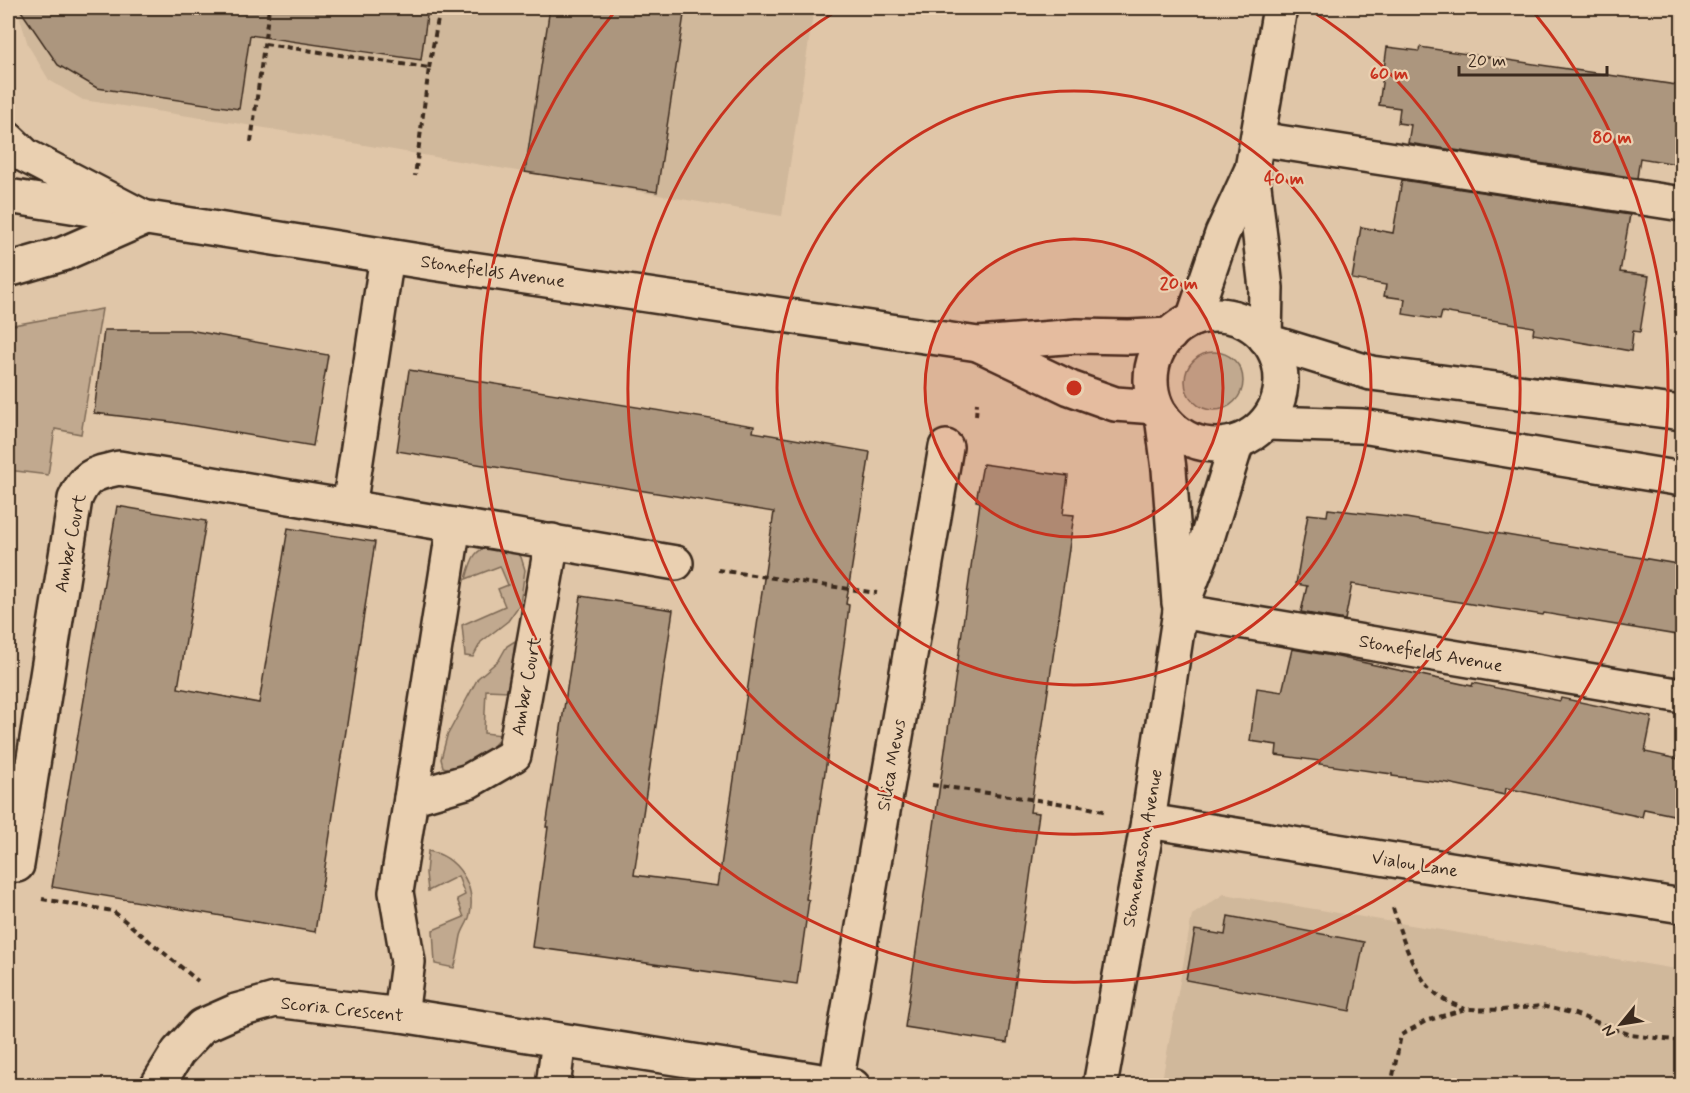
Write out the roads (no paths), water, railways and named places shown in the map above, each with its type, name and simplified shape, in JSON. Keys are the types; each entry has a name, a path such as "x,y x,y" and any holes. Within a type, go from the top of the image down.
{"street":[{"path":"1267,340 1266,288 1256,154 1280,8"},
{"path":"8,139 26,156 146,218"},
{"path":"1256,154 1683,204"},
{"path":"1182,327 1256,154"},
{"name":"Stonefields Avenue","path":"8,196 387,256 978,344 1077,336 1129,337 1182,327"},
{"path":"8,270 63,254 146,218"},
{"path":"349,507 387,256"},
{"path":"1212,315 1227,316 1253,326 1267,340 1278,358 1282,388 1268,423 1237,442 1215,447 1203,445 1182,436 1170,426 1159,412 1151,375 1161,345 1182,327 1212,315"},
{"path":"1267,340 1371,373 1683,413"},
{"name":"Stonefields Avenue","path":"978,344 1070,388 1115,404 1159,412"},
{"name":"Stonemason Avenue","path":"1159,412 1168,469 1180,610"},
{"path":"1268,423 1362,426 1683,479"},
{"name":"Stonemason Avenue","path":"1100,1086 1148,821 1180,610 1204,548 1237,442"},
{"name":"Silica Mews","path":"844,1084 946,447"},
{"name":"Amber Court","path":"8,864 16,865 75,499 82,483 96,474 119,468 676,563"},
{"path":"401,1015 408,962 396,892 454,525"},
{"name":"Amber Court","path":"411,798 469,781 514,755 552,541"},
{"name":"Stonefields Avenue","path":"1180,610 1683,696"},
{"name":"Vialou Lane","path":"1148,821 1683,906"},
{"name":"Scoria Crescent","path":"157,1086 178,1052 202,1026 236,1011 274,1000 401,1015 844,1084"},
{"path":"553,1086 559,1040"}]}
